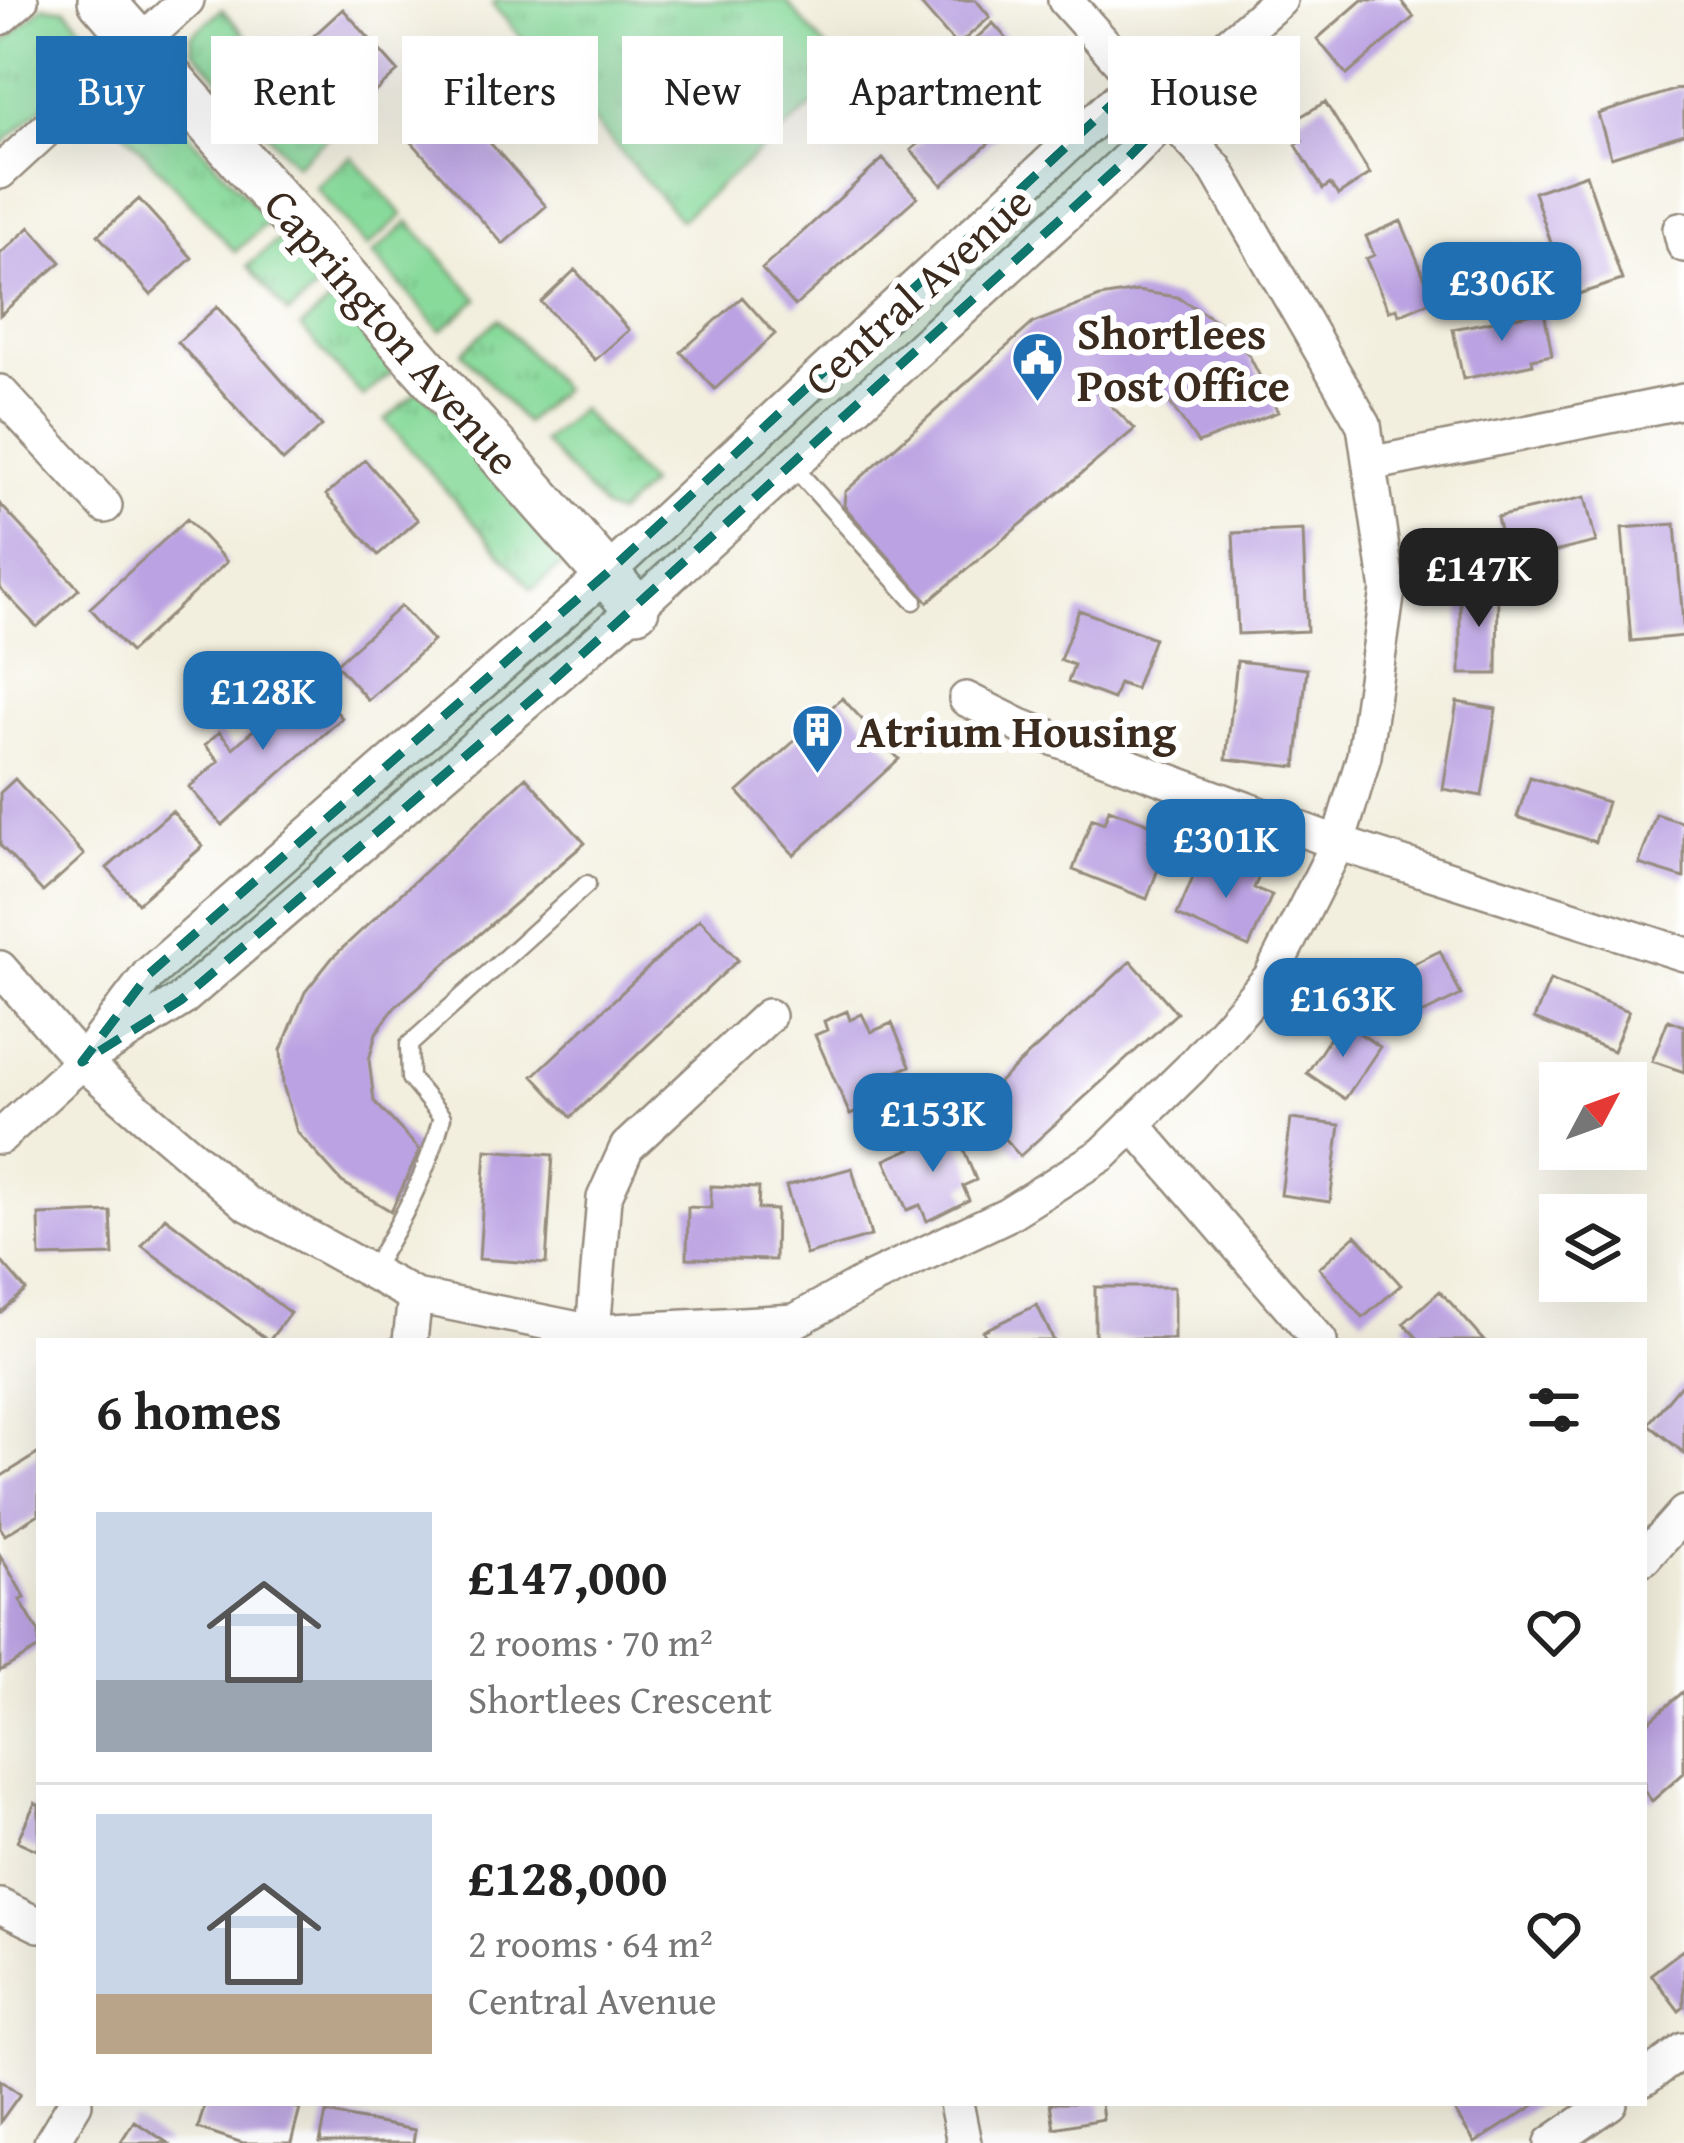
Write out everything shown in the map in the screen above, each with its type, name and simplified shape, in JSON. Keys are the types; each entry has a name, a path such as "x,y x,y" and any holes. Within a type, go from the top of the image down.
{"street":[{"path":"0,19 21,0"},
{"name":"Caprington Avenue","path":"101,0 133,36"},
{"path":"149,36 187,0"},
{"path":"1065,0 1108,48"},
{"path":"1238,36 1280,0"},
{"name":"Caprington Avenue","path":"187,97 636,608"},
{"name":"Central Avenue","path":"82,1061 149,974 606,574 1108,108"},
{"path":"0,172 36,139"},
{"name":"Central Avenue","path":"82,1061 182,1000 636,608 1139,144"},
{"path":"0,968 82,1061 246,1203 415,1296 593,1332 797,1331 869,1280 1006,1215 1103,1154 1191,1068 1270,978 1338,843 1364,756 1388,590 1364,425 1270,256 1216,169 1192,144"},
{"path":"0,392 105,506"},
{"path":"1370,464 1684,400"},
{"path":"966,699 1020,726 1338,843 1684,954"},
{"path":"593,1332 604,1198 626,1147 768,1016"},
{"path":"0,1137 82,1061"},
{"path":"1133,1124 1317,1338"},
{"path":"410,1338 415,1296"},
{"path":"1647,1555 1684,1513"},
{"path":"0,1906 36,1924"},
{"path":"1647,2077 1684,2050"},
{"path":"51,2143 73,2106"},
{"path":"957,2106 964,2143"},
{"path":"1552,2143 1606,2106"}],"lane":[{"path":"792,465 914,601"},
{"path":"370,1274 406,1214 431,1159 442,1117 410,1078 409,1045 587,884"}],"highlighted area":[{"path":"1137,81 1167,118 1128,158 544,689 181,1000 82,1062 149,974 606,574"}],"green space":[{"path":"497,0 785,0 816,36 807,36 807,110 783,131 783,36 622,36 622,144 768,144 680,220 598,126 598,36 520,36 492,4"},
{"path":"44,6 66,9 90,36 36,36 36,113 0,146 0,46"},
{"path":"222,9 246,36 211,36 211,70 192,49 191,36"},
{"path":"187,132 269,221 235,252 136,144 187,144"},
{"path":"277,144 320,144 296,165"},
{"path":"351,156 403,215 367,247 315,187"},
{"path":"409,222 478,299 441,331 373,254"},
{"path":"279,239 289,242 324,283 288,314 248,266"},
{"path":"338,295 399,366 363,397 301,327"},
{"path":"498,319 562,389 525,423 462,352"},
{"path":"421,389 568,560 532,590 385,420"},
{"path":"580,409 649,485 617,514 605,510 543,442"}],"building":[{"path":"917,0 976,0 990,17 968,36 948,36"},
{"path":"1362,0 1400,0 1414,17 1347,75 1317,39"},
{"path":"343,9 367,36 313,36"},
{"path":"993,23 1004,36 979,36"},
{"path":"378,48 398,71 378,89"},
{"path":"1684,87 1684,134 1611,157 1598,114"},
{"path":"1325,102 1370,174 1338,195 1330,184 1323,189 1296,145 1302,141 1300,117"},
{"path":"413,144 491,144 546,206 503,244"},
{"path":"918,144 988,144 942,185 911,150"},
{"path":"883,159 917,197 795,306 762,269"},
{"path":"1586,174 1622,280 1569,297 1534,192"},
{"path":"139,199 192,258 151,295 98,235"},
{"path":"1401,221 1434,300 1399,315 1397,308 1389,311 1366,259 1374,255 1366,236"},
{"path":"30,227 61,262 0,315 0,254"},
{"path":"575,270 629,330 595,360 541,302"},
{"path":"1137,291 1177,297 1221,324 1249,355 1278,412 1198,443 1163,393 1120,384 1098,393 1135,429 928,602 844,506 845,492 1033,323 1100,297"},
{"path":"742,297 775,334 715,389 681,352"},
{"path":"217,307 322,426 283,461 178,342"},
{"path":"1544,311 1552,355 1532,359 1533,364 1463,379 1453,329"},
{"path":"365,460 418,520 378,555 326,495"},
{"path":"1585,497 1596,542 1507,563 1497,517"},
{"path":"0,504 79,589 37,627 0,588"},
{"path":"187,519 227,562 130,652 90,608"},
{"path":"1675,524 1684,636 1631,641 1622,528"},
{"path":"1303,530 1307,631 1238,634 1233,533"},
{"path":"1460,586 1498,586 1497,674 1460,674"},
{"path":"401,606 433,641 368,700 336,664"},
{"path":"1079,610 1154,638 1135,689 1119,683 1113,699 1068,682 1074,665 1060,660"},
{"path":"1237,661 1307,669 1296,767 1226,759"},
{"path":"309,681 342,718 222,825 189,787 219,761 205,745 219,732 233,748"},
{"name":"Atrium Housing","path":"842,698 899,759 794,855 738,792"},
{"path":"1457,702 1496,709 1482,796 1443,789"},
{"path":"526,777 585,843 395,1007 376,1033 369,1060 374,1101 420,1150 391,1211 342,1182 297,1132 283,1085 281,1050 305,992 332,958"},
{"path":"1530,777 1607,802 1595,842 1517,817"},
{"path":"15,779 84,855 43,892 0,845 0,793"},
{"path":"1109,809 1155,826 1149,840 1166,847 1147,899 1073,870 1092,818 1104,823"},
{"path":"172,811 203,846 138,903 107,868"},
{"path":"1656,814 1684,823 1684,878 1639,864"},
{"path":"1216,855 1260,874 1254,888 1272,895 1249,947 1177,915 1198,866 1210,871"},
{"path":"700,919 738,960 571,1117 533,1076"},
{"path":"1440,951 1461,995 1393,1028 1372,984"},
{"path":"1131,961 1177,1013 1020,1156 974,1105"},
{"path":"1550,980 1629,1011 1613,1051 1534,1019"},
{"path":"847,1011 850,1020 862,1014 871,1032 892,1023 910,1066 889,1075 897,1094 850,1115 815,1035 827,1030 824,1021"},
{"path":"1668,1020 1684,1026 1684,1072 1652,1061"},
{"path":"1341,1021 1380,1047 1345,1099 1307,1073"},
{"path":"1291,1119 1340,1125 1330,1202 1281,1195"},
{"path":"955,1129 976,1180 963,1186 969,1200 927,1221 920,1205 907,1210 885,1160"},
{"path":"486,1150 553,1155 546,1264 479,1259"},
{"path":"852,1168 871,1236 806,1255 786,1186"},
{"path":"711,1186 759,1188 758,1209 776,1210 775,1260 687,1258 688,1207 711,1208"},
{"path":"111,1212 113,1255 40,1257 39,1215"},
{"path":"165,1217 290,1313 271,1338 265,1338 142,1246"},
{"path":"1356,1235 1401,1285 1363,1318 1319,1268"},
{"path":"0,1260 26,1290 0,1313"},
{"path":"1095,1287 1174,1287 1174,1338 1095,1338"},
{"path":"1440,1291 1482,1338 1417,1338 1404,1323"},
{"path":"1037,1305 1053,1338 986,1338 983,1331"},
{"path":"1684,1381 1684,1453 1648,1424"},
{"path":"36,1455 36,1516 5,1535 0,1527 0,1477"},
{"path":"0,1555 25,1598 20,1600 36,1628 36,1650 0,1671"},
{"path":"1684,1691 1684,1773 1652,1801 1647,1795 1647,1723"},
{"path":"35,1803 36,1850 17,1841"},
{"path":"1684,1949 1684,2007 1679,2011 1651,1974"},
{"path":"0,2080 20,2094 0,2122"},
{"path":"204,2106 300,2109 291,2143 243,2143 198,2128"},
{"path":"1050,2106 1101,2106 1103,2119 1054,2128"},
{"path":"1454,2106 1533,2106 1475,2143"},
{"path":"326,2113 415,2130 413,2143 320,2143"},
{"path":"134,2121 168,2143 120,2143"}],"place":[{"name":"Shortlees Post Office","path":"1038,404"},
{"name":"Atrium Housing","path":"818,776"}]}
